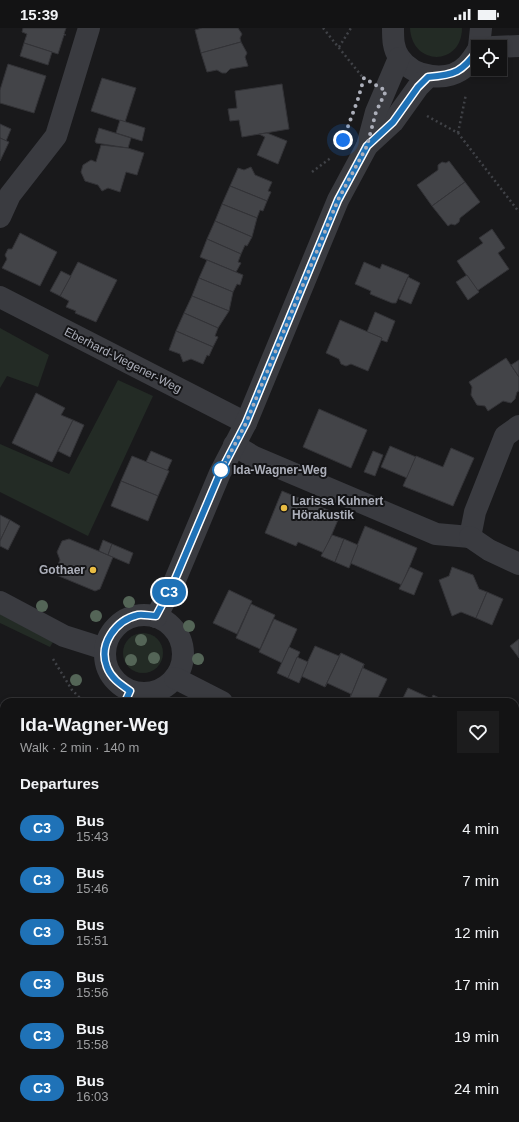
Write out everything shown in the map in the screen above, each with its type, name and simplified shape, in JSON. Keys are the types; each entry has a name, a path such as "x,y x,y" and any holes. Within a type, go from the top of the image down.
{"street":[{"path":"0,217 10,195 56,136 89,28"},
{"path":"480,40 481,28"},
{"path":"391,39 412,70 428,77 448,76 467,66 471,60"},
{"path":"156,616 173,584 220,473 246,423 338,200 367,146 376,112 386,91 391,39"},
{"path":"507,46 519,46"},
{"path":"367,146 393,122 418,87 428,77"},
{"name":"Eberhard-Viegener-Weg","path":"0,297 246,423"},
{"path":"470,537 475,512 505,436 519,426"},
{"path":"234,445 254,457 436,534 470,537 488,550 519,564"},
{"path":"0,602 64,636 105,649"},
{"path":"139,615 156,616 172,626 182,642 183,661 175,678 162,689 127,696 115,681 106,666 105,649 111,633 123,621 139,615"},
{"path":"175,678 214,698"}],"path":[{"path":"324,28 364,78 386,91"},
{"path":"339,47 351,28"},
{"path":"362,85 364,78"},
{"path":"458,133 466,92"},
{"path":"405,106 458,133 519,212"},
{"path":"312,172 338,153"},
{"path":"48,656 55,660 72,690 80,698"}],"shaded area":[{"path":"410,28 462,28 460,41 454,50 446,55 437,57 427,55 419,50 413,41"},
{"path":"0,328 49,355 38,387 7,376 0,388"},
{"path":"118,380 153,396 88,536 0,492 0,444 69,474"},
{"path":"0,614 53,642 50,647 0,623"},
{"path":"147,633 154,636 160,642 163,653 162,661 154,670 147,673 139,673 132,670 124,661 123,649 126,642 135,634"}],"building":[{"path":"23,28 66,28 64,34 66,35 64,35 58,54 24,43 27,34 22,32"},
{"path":"202,28 238,28 242,34 240,38 241,42 201,53 195,30"},
{"path":"241,42 247,53 245,57 248,66 230,69 226,73 222,73 217,70 207,72 201,53"},
{"path":"24,43 52,52 48,65 20,56"},
{"path":"8,64 46,76 34,113 0,103 0,90"},
{"path":"102,78 136,88 125,122 91,111"},
{"path":"282,84 289,129 242,137 239,120 230,121 228,109 237,108 235,91"},
{"path":"120,120 145,128 142,141 116,133"},
{"path":"0,124 11,129 6,141 0,138"},
{"path":"99,128 131,138 128,148 96,143 95,141"},
{"path":"267,133 287,141 278,164 257,155 265,137 259,134"},
{"path":"0,138 9,142 0,161"},
{"path":"101,145 128,148 144,153 137,175 126,172 120,192 108,188 102,191 98,185 85,181 81,172 83,165 91,160 96,162"},
{"path":"449,161 465,182 432,206 417,185 438,170 438,165 442,162 446,163"},
{"path":"251,167 255,175 272,182 268,191 271,192 267,201 230,186 238,168 244,170"},
{"path":"465,182 480,202 460,218 459,222 455,225 451,224 448,226 432,206"},
{"path":"230,186 267,201 263,211 260,210 257,218 222,204"},
{"path":"222,204 257,218 252,237 215,221"},
{"path":"215,221 252,237 247,246 245,245 241,254 207,239"},
{"path":"492,229 505,248 498,253 509,269 477,291 457,261 483,243 479,238"},
{"path":"20,233 57,252 40,286 2,268 7,259 5,255 8,249 12,249"},
{"path":"207,239 241,254 238,262 241,263 236,272 200,257"},
{"path":"207,260 243,275 240,285 237,284 233,292 199,278"},
{"path":"78,262 117,280 96,322 75,313 76,311 66,307 69,301 60,296"},
{"path":"364,262 380,269 382,264 409,275 396,303 392,303 370,294 371,291 355,284"},
{"path":"61,271 71,276 60,296 50,291"},
{"path":"467,275 479,292 468,300 456,282"},
{"path":"408,277 420,283 411,304 399,299"},
{"path":"199,278 233,292 229,311 192,296"},
{"path":"192,296 229,311 218,328 184,313"},
{"path":"375,312 395,321 387,342 381,340 382,338 367,332"},
{"path":"184,313 218,328 215,336 218,337 213,347 176,331"},
{"path":"340,320 382,338 368,371 351,364 346,366 341,364 339,359 326,353"},
{"path":"176,331 213,347 203,364 191,359 183,362 180,354 169,350"},
{"path":"506,358 519,377 519,391 511,403 503,401 488,411 485,406 477,405 471,395 472,387 469,382"},
{"path":"519,360 519,377 511,365"},
{"path":"36,393 65,408 61,415 73,420 52,462 12,443"},
{"path":"319,409 367,430 351,468 303,447"},
{"path":"73,420 84,425 70,457 58,451"},
{"path":"390,446 416,457 407,478 381,467"},
{"path":"451,448 474,458 453,506 403,486 416,456 443,467"},
{"path":"151,451 172,460 167,471 146,462"},
{"path":"373,451 383,455 375,476 364,472"},
{"path":"132,456 169,471 158,496 121,481"},
{"path":"121,481 158,496 148,521 111,506"},
{"path":"282,491 340,515 324,553 298,542 296,546 265,533"},
{"path":"0,515 10,520 0,541"},
{"path":"10,520 20,526 8,550 0,546 0,541"},
{"path":"365,526 417,548 402,585 350,563"},
{"path":"332,535 344,539 335,562 321,556"},
{"path":"69,539 113,557 100,589 95,591 54,574 60,560 57,552 62,541"},
{"path":"344,539 358,545 349,568 335,562"},
{"path":"103,540 112,544 108,555 99,551"},
{"path":"112,544 133,553 129,564 108,555"},
{"path":"410,567 423,573 414,595 399,589"},
{"path":"452,567 473,575 479,589 487,592 476,618 461,612 452,616 439,580 449,576"},
{"path":"229,590 252,601 237,634 213,623"},
{"path":"487,592 503,599 492,625 476,618"},
{"path":"251,604 275,615 260,649 236,638"},
{"path":"274,619 297,629 282,663 259,652"},
{"path":"519,639 519,658 510,646"},
{"path":"315,646 339,656 341,653 325,687 301,676"},
{"path":"289,647 300,652 288,678 277,673"},
{"path":"341,653 364,664 350,698 351,694 327,683 325,687"},
{"path":"297,657 308,662 299,683 288,678"},
{"path":"364,664 363,668 387,679 378,698 350,698"},
{"path":"408,688 430,698 403,698"},
{"path":"433,695 439,698 432,698"}],"bus line":[{"name":"C3","path":"127,698 130,691 115,681 106,666 105,649 111,633 123,621 139,615 156,616 173,584 220,473 246,423 338,200 367,146 393,122 418,87 428,77 448,76 467,66 471,60"}],"place":[{"name":"Ida-Wagner-Weg","path":"221,470"},
{"name":"Larissa Kuhnert Hörakustik","path":"284,508"},
{"name":"Gothaer","path":"93,570"}],"route":[{"path":"221,470 220,473 246,423 338,200 367,146 376,112 386,91 364,78 343,140"}]}
